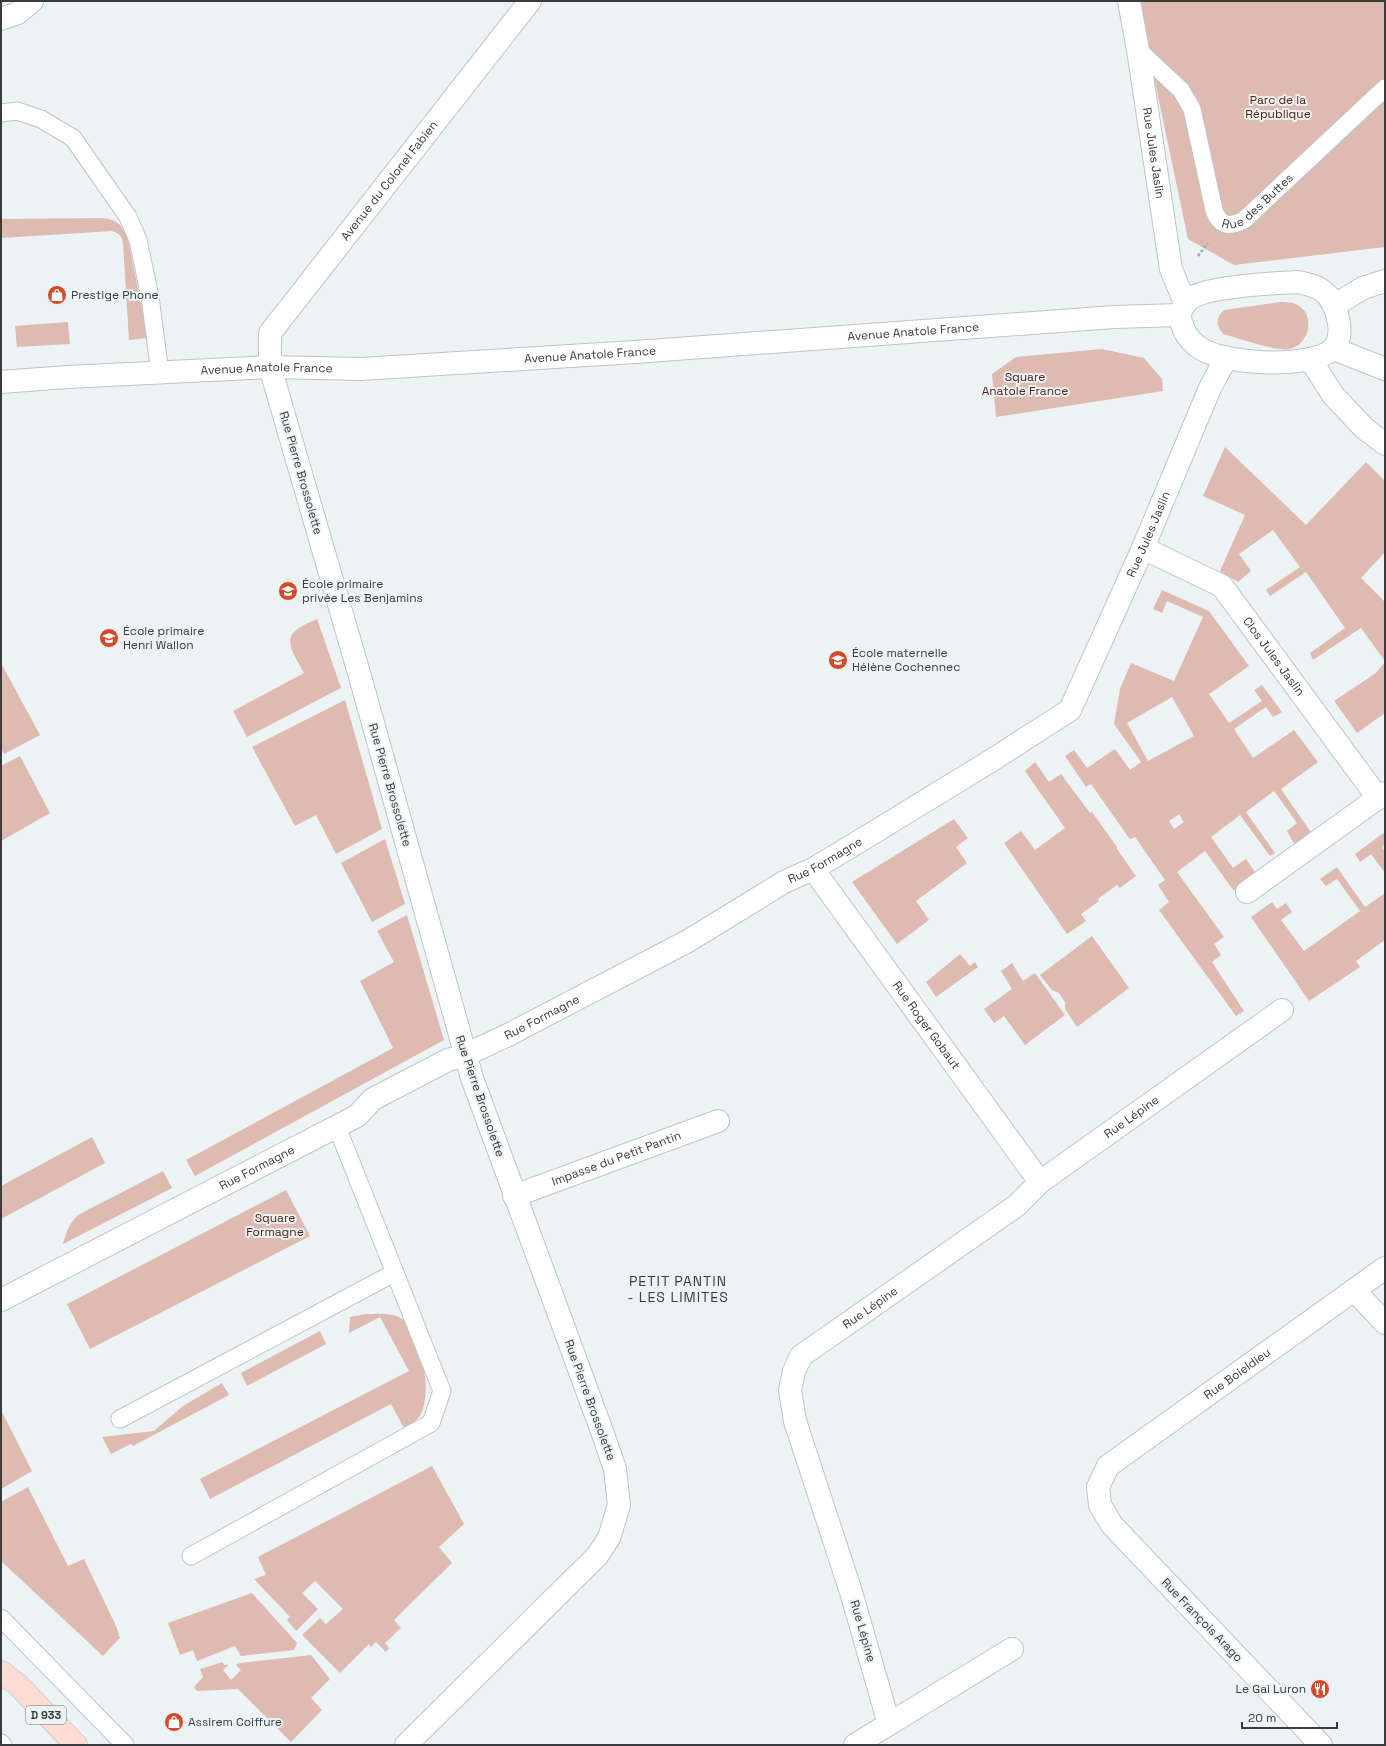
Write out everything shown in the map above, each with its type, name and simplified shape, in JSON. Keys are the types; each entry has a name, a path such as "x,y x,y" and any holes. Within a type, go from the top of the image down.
{"main road":[{"name":"D 933","path":"1,1663 9,1678 76,1745"}],"street":[{"path":"1,19 18,13 32,1"},
{"name":"Avenue du Colonel Fabien","path":"270,367 270,333 530,1"},
{"name":"Rue Jules Jaslin","path":"1129,1 1138,50 1171,269 1182,309 1184,332 1198,347 1226,358 1271,363 1291,363 1321,356 1334,349"},
{"path":"1335,305 1363,288 1385,281"},
{"path":"1182,309 1200,293 1268,284 1298,282 1310,285 1324,292 1335,305 1339,321 1339,336 1334,349 1385,370"},
{"name":"Avenue Anatole France","path":"1,382 67,377 270,367 360,370 635,352 1107,317 1182,309"},
{"name":"Rue Jules Jaslin","path":"1070,710 1143,548 1210,388 1226,358"},
{"path":"1310,359 1333,395 1364,428 1385,444"},
{"name":"Rue Pierre Brossolette","path":"270,367 361,680 465,1055 514,1196 615,1469 619,1505 609,1538 596,1556 406,1745"},
{"name":"Clos Jules Jaslin","path":"1143,548 1222,586 1381,795 1247,892"},
{"name":"Rue Formagne","path":"1,1300 337,1127 357,1116 373,1099 448,1060 465,1055 506,1036 688,941 784,882 813,869 989,762 1070,710"},
{"name":"Rue Roger Gobaut","path":"813,869 1040,1182"},
{"name":"Rue Lépine","path":"889,1724 851,1592 796,1421 790,1390 794,1371 801,1356 1016,1206 1040,1182 1282,1010"},
{"name":"Impasse du Petit Pantin","path":"514,1196 718,1121"},
{"name":"Rue Boieldieu","path":"1098,1487 1108,1466 1385,1268"},
{"path":"1354,1290 1385,1323"},
{"name":"Rue François Arago","path":"1098,1487 1100,1505 1112,1525 1314,1743"},
{"path":"855,1745 1012,1649"}],"lane":[{"name":"Rue des Buttes","path":"1138,50 1181,90 1192,109 1214,210 1217,217 1224,224 1233,225 1244,220 1385,88"},
{"path":"1,112 17,111 41,119 73,138 128,217 138,240 147,283 160,373"},
{"path":"191,1556 431,1423 442,1391 337,1127"},
{"path":"120,1419 394,1272"},
{"path":"1,1618 125,1745"}],"green space":[{"name":"Parc de la République","path":"1138,1 1385,1 1385,247 1234,265 1188,239"},
{"path":"102,218 117,223 127,235 148,338 129,340 123,243 122,238 118,234 112,231 1,238 1,219"},
{"path":"1280,302 1293,303 1300,307 1305,312 1308,319 1307,334 1297,346 1290,349 1267,347 1223,334 1219,328 1218,319 1224,310"},
{"path":"68,322 70,344 17,347 15,326"},
{"name":"Square Anatole France","path":"1102,349 1144,358 1162,379 1163,391 996,417 992,374 1016,357"},
{"path":"1225,447 1306,525 1366,462 1385,481 1385,552 1361,578 1385,602 1385,661 1361,628 1313,660 1310,653 1345,628 1306,572 1270,596 1266,590 1300,567 1273,530 1239,554 1251,571 1238,582 1220,571 1245,515 1203,496"},
{"path":"1162,590 1209,611 1249,666 1209,694 1229,723 1262,701 1254,690 1262,685 1282,712 1273,717 1266,707 1234,729 1253,758 1294,730 1318,762 1281,789 1313,835 1296,847 1287,831 1297,823 1274,791 1246,812 1275,853 1270,856 1240,815 1211,837 1233,868 1246,859 1257,875 1234,891 1205,851 1177,872 1224,937 1214,944 1221,955 1212,962 1244,1011 1236,1016 1159,910 1169,902 1158,885 1165,880 1135,837 1131,839 1129,838 1091,784 1086,787 1065,756 1074,750 1087,768 1115,749 1130,770 1141,762 1114,724 1120,689 1131,663 1174,681 1203,617 1167,601 1162,613 1153,609","holes":["1172,697 1194,736 1148,761 1127,723","1179,814 1184,822 1174,829 1169,821"]},
{"path":"317,619 341,688 247,737 233,711 304,673 293,652 290,641 291,636 300,627"},
{"path":"1385,662 1385,713 1357,733 1334,701 1376,673"},
{"path":"1,663 40,735 4,754 1,748"},
{"path":"345,700 382,829 336,854 316,815 295,826 252,747"},
{"path":"20,756 50,813 1,841 1,766"},
{"path":"1035,762 1049,782 1061,774 1090,813 1092,812 1136,876 1120,888 1117,885 1098,899 1099,901 1081,914 1086,921 1067,934 1004,843 1021,831 1035,850 1065,828 1025,771"},
{"path":"954,819 968,838 956,847 967,863 916,901 929,920 897,944 852,882"},
{"path":"1385,832 1385,844 1382,847 1385,851 1385,873 1371,854 1360,862 1355,854"},
{"path":"385,839 405,904 372,922 341,863"},
{"path":"1337,867 1365,907 1385,893 1385,940 1356,961 1360,967 1309,1001 1251,917 1272,902 1277,909 1286,903 1292,912 1281,920 1304,951 1360,911 1337,879 1326,886 1320,879"},
{"path":"407,915 444,1040 195,1176 186,1160 393,1048 360,981 394,962 377,931"},
{"path":"1092,936 1129,988 1077,1027 1065,1009 1065,1002 1059,993 1052,990 1040,975"},
{"path":"960,954 970,966 975,962 978,967 936,997 926,982"},
{"path":"1012,963 1023,981 1035,973 1065,1015 1025,1045 1004,1016 994,1023 984,1009 1012,989 1001,971"},
{"path":"92,1137 105,1163 1,1219 1,1186"},
{"path":"163,1171 172,1188 63,1244 68,1228 78,1215"},
{"name":"Square Formagne","path":"286,1190 310,1236 90,1349 67,1304"},
{"path":"366,1314 394,1315 402,1319 409,1327 415,1338 424,1366 425,1381 423,1407 419,1417 404,1428 391,1404 210,1499 200,1479 409,1371 380,1317 349,1333 350,1317"},
{"path":"320,1331 326,1344 247,1386 241,1373"},
{"path":"222,1383 229,1395 133,1446 131,1444 111,1454 102,1437 154,1431 183,1406"},
{"path":"1,1410 32,1471 1,1489"},
{"path":"432,1466 464,1524 439,1547 452,1563 394,1620 401,1628 385,1643 389,1648 386,1652 376,1642 371,1647 369,1644 340,1673 302,1635 320,1618 326,1624 343,1609 315,1581 302,1593 318,1609 296,1631 287,1620 290,1617 254,1579 266,1575 258,1557"},
{"path":"28,1487 68,1566 84,1559 116,1626 120,1638 103,1656 1,1561 1,1502"},
{"path":"252,1593 297,1643 294,1650 241,1656 235,1646 197,1661 193,1650 180,1655 168,1623"},
{"path":"311,1655 330,1679 311,1698 322,1710 291,1742 238,1689 197,1691 194,1687 203,1677 200,1669 223,1662 224,1665 229,1665 223,1670 231,1680 241,1670 236,1665 240,1663"}],"place":[{"name":"Prestige Phone","path":"57,295"},
{"name":"École primaire privée Les Benjamins","path":"288,591"},
{"name":"École primaire Henri Wallon","path":"109,638"},
{"name":"École maternelle Hélène Cochennec","path":"838,660"},
{"name":"Le Gai Luron","path":"1320,1689"},
{"name":"Assirem Coiffure","path":"174,1722"}],"district":[{"name":"PETIT PANTIN - LES LIMITES","path":"678,1290"}]}
